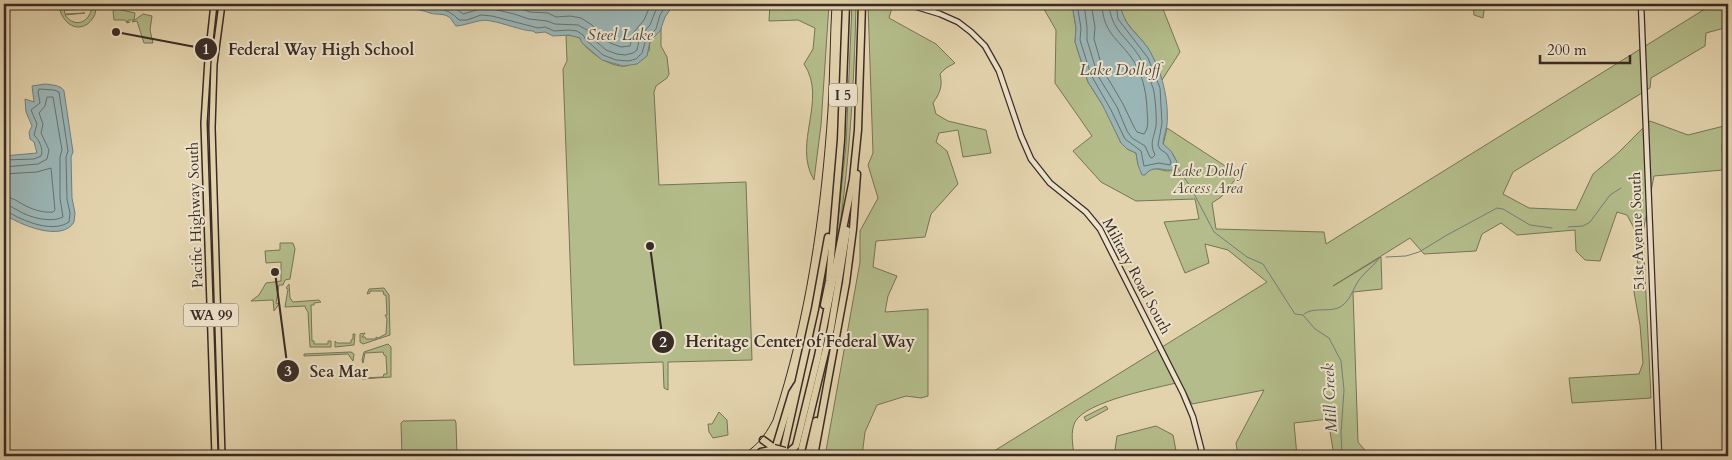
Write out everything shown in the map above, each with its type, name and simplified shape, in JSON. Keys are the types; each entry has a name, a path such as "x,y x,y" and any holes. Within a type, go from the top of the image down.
{"highway":[{"name":"I 5","path":"787,454 799,382 821,280 836,187 841,131 846,4"},
{"name":"I 5","path":"800,456 831,328 844,249 856,158 862,4"},
{"path":"814,456 839,326 853,229 857,176 856,158"},
{"path":"764,440 770,448 787,454 797,434 818,356 853,179"},
{"path":"797,434 828,280 836,187"},
{"path":"808,456 829,374"},
{"path":"773,456 792,393 799,382"},
{"path":"761,452 770,448"}],"main road":[{"name":"Pacific Highway South","path":"214,4 204,111 215,456"},
{"name":"Pacific Highway South","path":"222,4 214,68 212,128 222,456"},
{"name":"Military Road South","path":"907,4 940,14 958,22 977,37 991,54 1002,79 1024,143 1036,166 1050,183 1092,218 1111,248 1183,393 1193,417 1203,456"},
{"name":"51st Avenue South","path":"1641,4 1659,456"},
{"path":"211,328 215,331 216,356 220,362"}],"green space":[{"path":"59,4 63,4 65,14 85,13 65,15 69,20 78,23 83,22 89,15 92,4 97,4 93,18 88,24 77,27 67,22 63,17"},
{"path":"64,4 90,4 90,9 65,10"},
{"path":"770,4 829,4 821,125 814,180 808,166 807,151 813,92 804,64 813,49 815,28 798,20 769,21"},
{"path":"852,4 856,4 849,140 838,242 832,275 846,145"},
{"path":"868,4 893,4 889,18 936,44 955,63 940,74 940,89 933,103 936,114 948,121 986,130 991,153 963,157 958,130 939,133 936,142 947,151 958,184 931,214 925,237 876,241 873,267 897,276 888,296 885,312 928,309 928,396 921,398 906,396 877,405 865,432 862,456 825,456 860,262 860,231 878,198 868,165 873,153"},
{"name":"Lake Dollof Access Area","path":"1041,4 1072,4 1076,28 1075,42 1088,82 1107,112 1121,143 1127,149 1136,153 1138,164 1145,175 1154,169 1169,171 1177,167 1173,154 1163,145 1167,128 1239,175 1221,197 1212,203 1216,229 1324,232 1326,244 1713,4 1728,4 1728,27 1706,33 1705,46 1651,78 1650,88 1513,172 1503,194 1529,208 1576,210 1593,174 1618,153 1650,121 1688,135 1728,125 1728,142 1722,144 1723,170 1654,176 1643,232 1651,398 1572,403 1569,378 1639,374 1643,363 1640,325 1634,292 1638,267 1635,230 1627,215 1617,212 1600,261 1585,260 1576,251 1575,230 1517,235 1501,223 1482,234 1476,251 1424,254 1410,238 1333,286 1381,257 1382,289 1353,292 1358,442 1370,456 1334,456 1328,419 1294,423 1297,456 1238,456 1236,443 1264,390 1192,404 1180,382 1123,396 1082,414 1075,422 1073,430 1074,456 986,456 1267,282 1228,250 1205,244 1209,263 1185,273 1164,222 1199,219 1195,199 1136,201 1101,182 1073,151 1092,136 1055,83 1056,30"},
{"path":"1120,4 1161,4 1180,52 1162,80 1156,64 1143,41 1127,23"},
{"path":"1485,4 1483,18 1474,15 1473,5"},
{"path":"117,9 135,13 134,20 128,20 127,22 130,22 127,23 125,20 114,20 113,11"},
{"path":"143,14 152,16 150,30 153,43 144,43 137,21 132,22"},
{"path":"661,28 661,46 667,57 669,74 667,78 656,86 654,92 659,185 746,182 752,360 668,362 668,390 664,388 663,362 574,365 563,69 567,61 566,35 580,38 588,49 601,59 623,66 629,65 649,51 650,41"},
{"path":"280,243 293,243 295,249 290,279 285,280 283,285 279,285 276,303 279,304 274,311 273,300 251,301 259,295 266,283 281,281 281,262 266,263 265,251 280,250"},
{"path":"289,284 290,298 293,302 319,300 321,302 311,305 312,341 314,341 314,344 328,344 328,341 331,341 331,347 310,347 308,312 305,306 285,307 288,289 286,288"},
{"path":"384,288 389,295 390,335 363,344 360,342 360,334 365,333 362,337 366,339 376,339 376,337 378,338 386,334 386,295 384,295 383,291 370,291 367,294 369,289"},
{"path":"353,334 355,334 354,345 335,347 335,341 337,343 351,343"},
{"path":"388,344 391,347 391,377 362,379 362,376 363,378 383,377 384,374 387,374 386,356 383,352 365,353 363,363 362,360 364,352"},
{"path":"351,352 354,354 353,361 348,354 304,356 304,354"},
{"path":"1106,406 1108,409 1086,421 1084,417"},
{"path":"719,412 727,420 728,435 713,438 709,432 708,424 712,424"},
{"path":"455,420 457,456 402,456 401,423 403,421"},
{"path":"1156,426 1173,435 1177,456 1121,456 1115,450 1117,436"}],"water":[{"name":"Steel Lake","path":"392,4 674,4 665,17 660,31 650,41 647,56 637,64 623,66 602,60 582,43 580,38 569,35 553,36 545,32 536,33 487,20 456,26 447,16"},
{"name":"Lake Dolloff","path":"1072,4 1120,4 1128,24 1148,48 1164,85 1167,125 1163,144 1171,151 1177,162 1177,167 1173,170 1155,169 1142,175 1136,153 1127,149 1121,143 1102,104 1088,82 1075,42 1076,28"},
{"path":"45,84 59,86 64,91 73,152 71,157 74,222 68,228 60,231 40,230 4,214 4,156 37,153 34,142 30,139 29,132 32,126 26,112 25,99 34,102 32,86"}],"waterway":[{"name":"Mill Creek","path":"1177,167 1190,186 1214,232 1247,257 1263,264 1295,314 1303,315 1315,329 1329,338 1341,361 1344,390 1341,433 1342,456"},
{"path":"1568,227 1583,226 1590,222 1610,195 1621,188"},
{"path":"1386,257 1406,256 1419,252 1497,208 1503,209 1530,225 1552,228"},
{"path":"1304,314 1342,306 1348,300 1361,277 1378,260"}],"tram line":[{"path":"739,456 750,450 759,441 773,420 785,382 803,306 816,228 825,149 832,4"}],"place":[{"name":"Federal Way High School","path":"116,32"},
{"name":"Heritage Center of Federal Way","path":"650,246"},
{"name":"Sea Mar","path":"275,272"}]}
